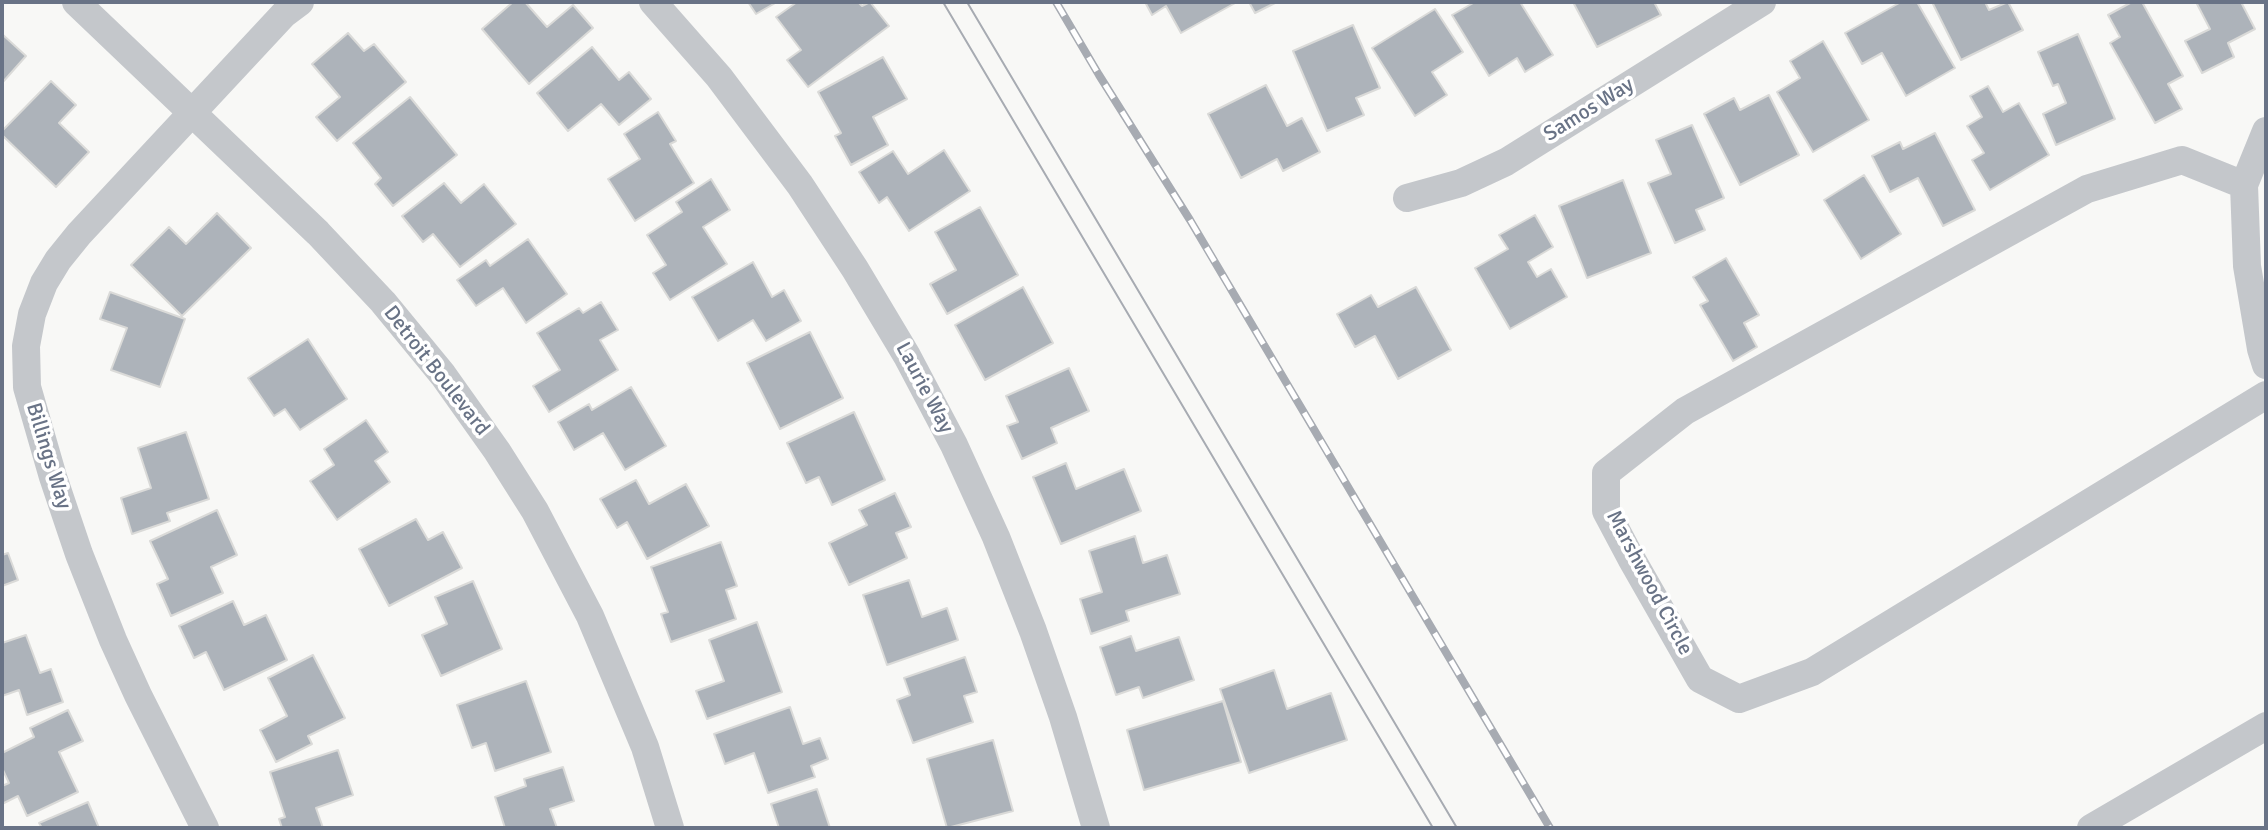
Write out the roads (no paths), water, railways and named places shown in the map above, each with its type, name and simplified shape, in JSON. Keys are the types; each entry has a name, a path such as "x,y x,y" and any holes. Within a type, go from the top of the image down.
{"street":[{"name":"Detroit Boulevard","path":"76,2 318,233 383,302 443,374 497,451 535,512 590,616 645,747 670,828"},
{"path":"192,112 284,13 300,2"},
{"name":"Laurie Way","path":"653,2 719,77 800,184 907,356 954,445 996,537 1033,631 1096,828"},
{"name":"Samos Way","path":"1407,198 1461,183 1506,162 1762,2"},
{"name":"Billings Way","path":"192,112 58,260 44,283 32,314 26,346 27,387 79,554 138,695 205,828"},
{"path":"2266,131 2244,185 2247,266 2266,365"},
{"name":"Marshwood Circle","path":"2244,185 2182,160 2087,189 1685,411 1606,473 1606,511 1700,679 1739,699 1812,672 2266,396"},
{"path":"2091,828 2266,726"}],"tram line":[{"path":"943,2 1433,828"},
{"path":"967,2 1457,828"}],"railway":[{"path":"1056,2 1190,220 1550,828"}]}
